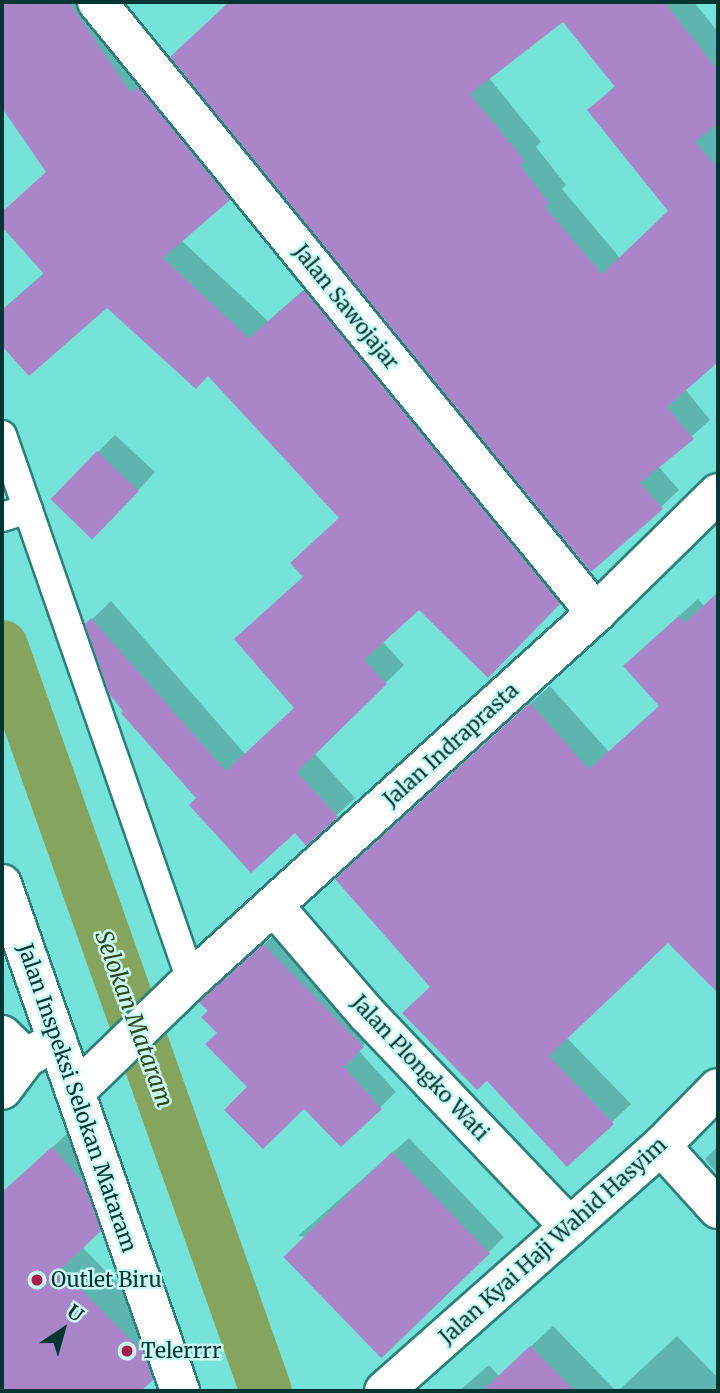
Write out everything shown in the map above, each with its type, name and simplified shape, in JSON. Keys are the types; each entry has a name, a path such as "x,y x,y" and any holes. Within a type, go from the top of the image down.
{"street":[{"name":"Jalan Sawojajar","path":"110,6 596,613"},
{"name":"Jalan Indraprasta","path":"75,1093 185,986 596,613 718,493"},
{"name":"Jalan Inspeksi Selokan Mataram","path":"2,884 28,1044 75,1093 180,1391"},
{"name":"Jalan Plongko Wati","path":"274,906 367,1014 570,1227"},
{"path":"2,1090 28,1044"},
{"name":"Jalan Kyai Haji Wahid Hasyim","path":"384,1391 661,1146 718,1088"},
{"path":"661,1146 718,1209"}],"lane":[{"path":"2,435 15,513 185,986"}],"building":[{"path":"2,2 69,2 131,93 138,87 230,200 163,258 249,338 304,290 560,604 488,678 419,610 364,660 387,684 297,772 338,817 306,846 295,833 251,873 189,805 196,798 121,713 123,711 110,695 85,624 91,618 226,771 294,708 234,639 303,577 290,563 339,518 208,376 196,389 107,308 29,376 2,346 2,310 44,274 2,227 2,212 46,172 2,108"},
{"path":"229,2 664,2 718,70 718,123 695,142 718,168 718,362 667,407 694,439 640,483 663,509 591,572 170,57","holes":["563,22 615,87 587,110 668,211 602,274 545,207 549,203 520,165 525,161 470,94"]},
{"path":"97,451 139,491 92,539 50,499"},
{"path":"718,592 718,993 668,943 549,1056 614,1124 567,1167 487,1081 477,1090 402,1013 430,987 335,879 530,703 589,769 659,706 623,666 679,616 685,623"},
{"path":"263,944 364,1047 344,1067 382,1109 341,1147 304,1109 263,1149 224,1110 247,1087 205,1044 217,1033 201,1017 208,1011 199,1002"},
{"name":"Outlet Biru","path":"52,1147 83,1182 101,1231 61,1269 143,1352 153,1380 141,1391 2,1391 2,1192"},
{"path":"392,1152 490,1253 381,1358 283,1257"},
{"path":"530,1346 575,1391 482,1391"}],"waterway":[{"name":"Selokan Mataram","path":"2,646 266,1391"}],"place":[{"name":"Outlet Biru","path":"37,1280"},
{"name":"Telerrrr","path":"127,1351"}]}
